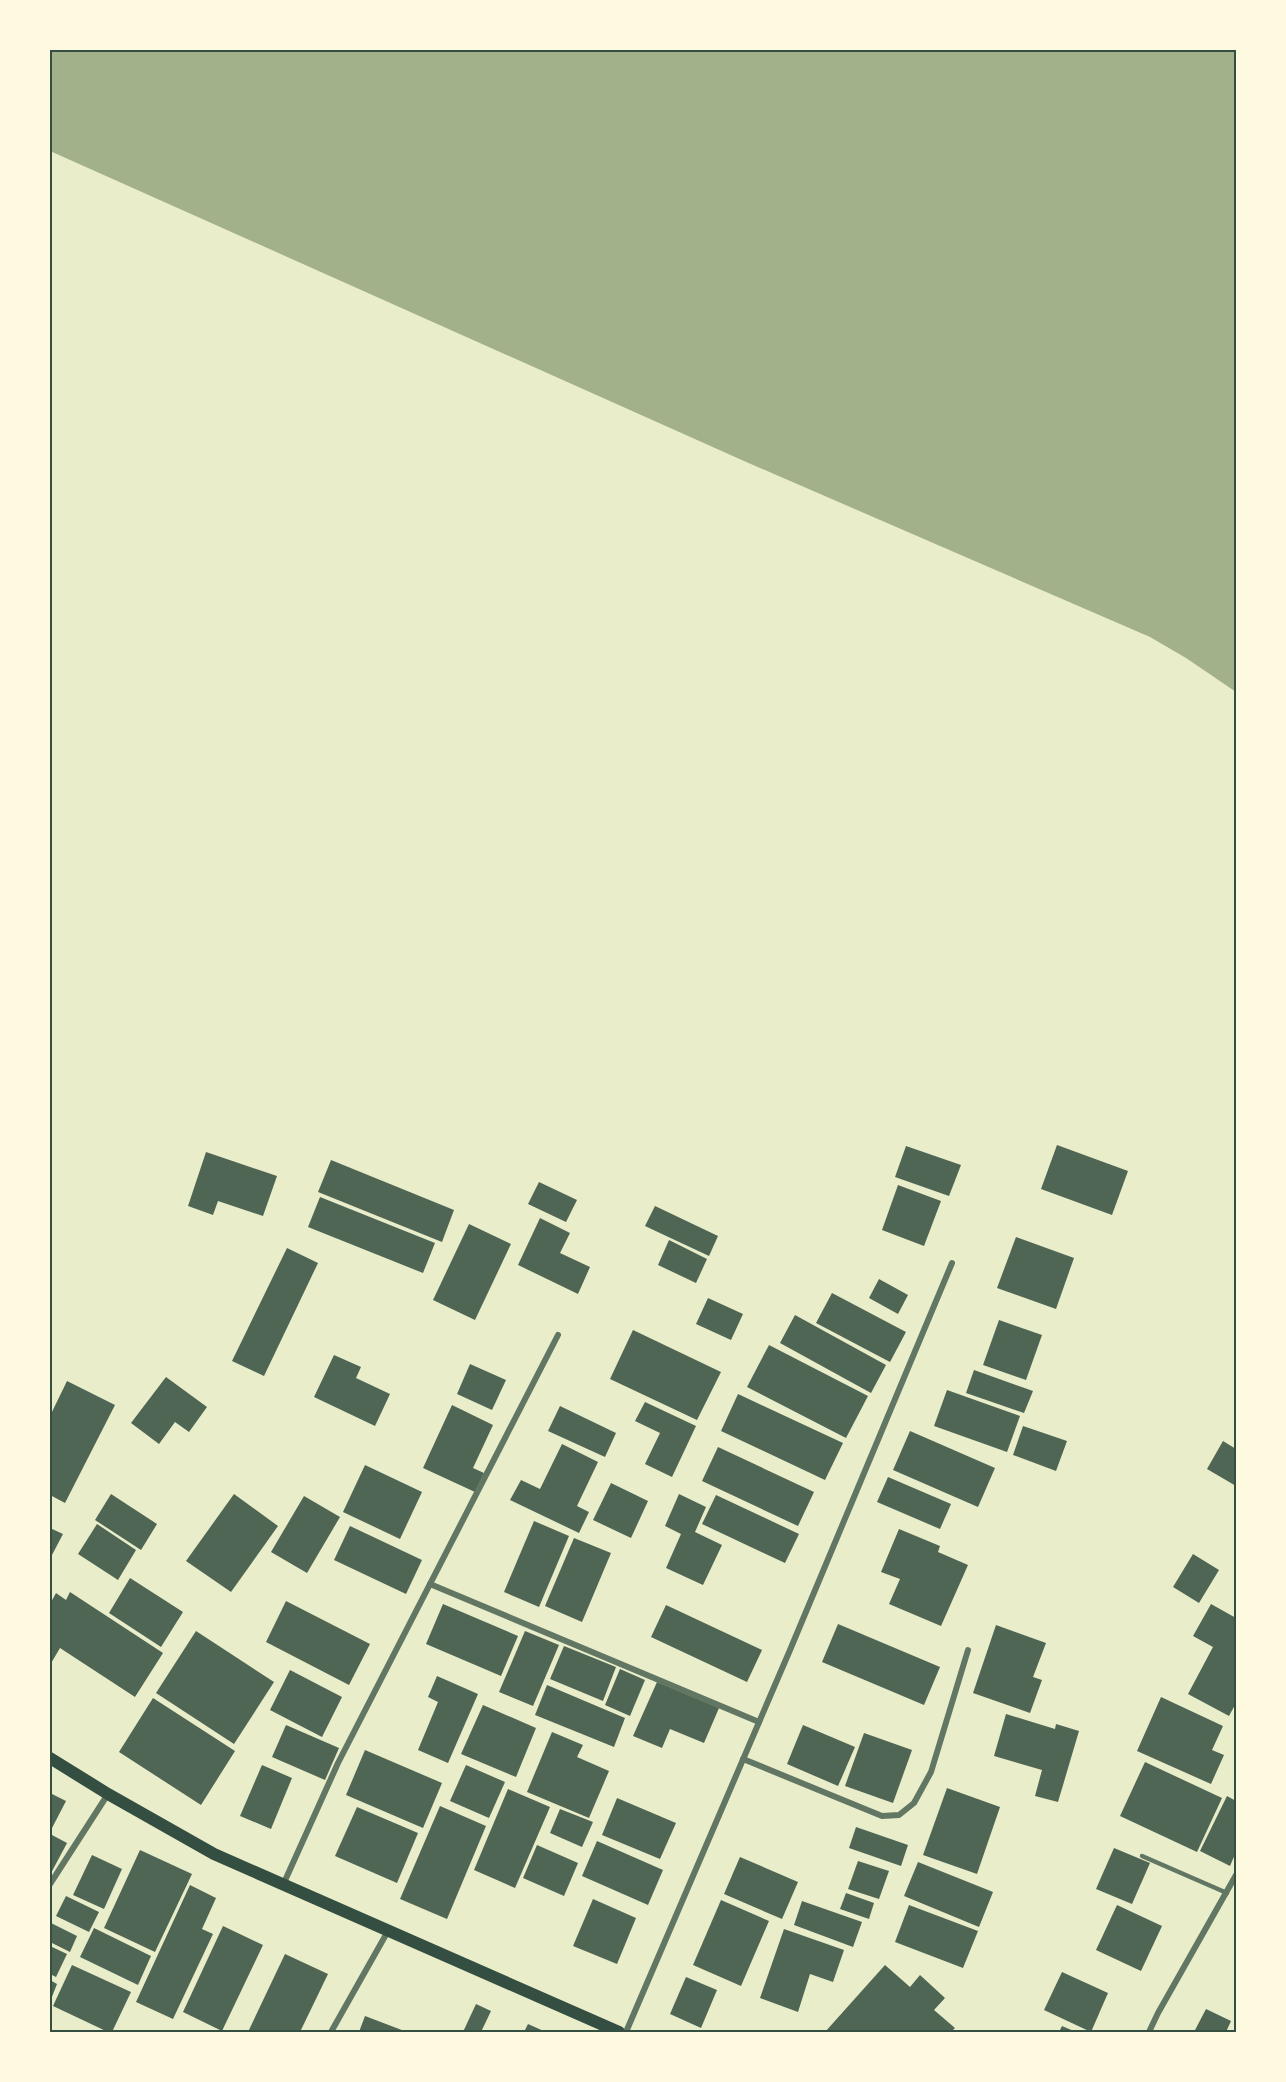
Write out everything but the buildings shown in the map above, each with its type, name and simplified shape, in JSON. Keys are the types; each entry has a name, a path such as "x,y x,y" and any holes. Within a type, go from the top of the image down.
{"main road":[{"path":"50,1758 214,1854 282,1886 620,2032"}],"street":[{"path":"626,2032 952,1263"},
{"path":"282,1886 338,1763 558,1335"},
{"path":"430,1584 759,1722"},
{"path":"743,1759 882,1816 899,1815 914,1803 931,1772 968,1650"},
{"path":"50,1884 108,1794"},
{"path":"1149,2032 1236,1875"},
{"path":"331,2032 388,1931"}],"lane":[{"path":"1143,1856 1227,1893"}],"shaded area":[{"path":"50,50 1236,50 1236,692 1150,637 744,461 50,151"}]}
